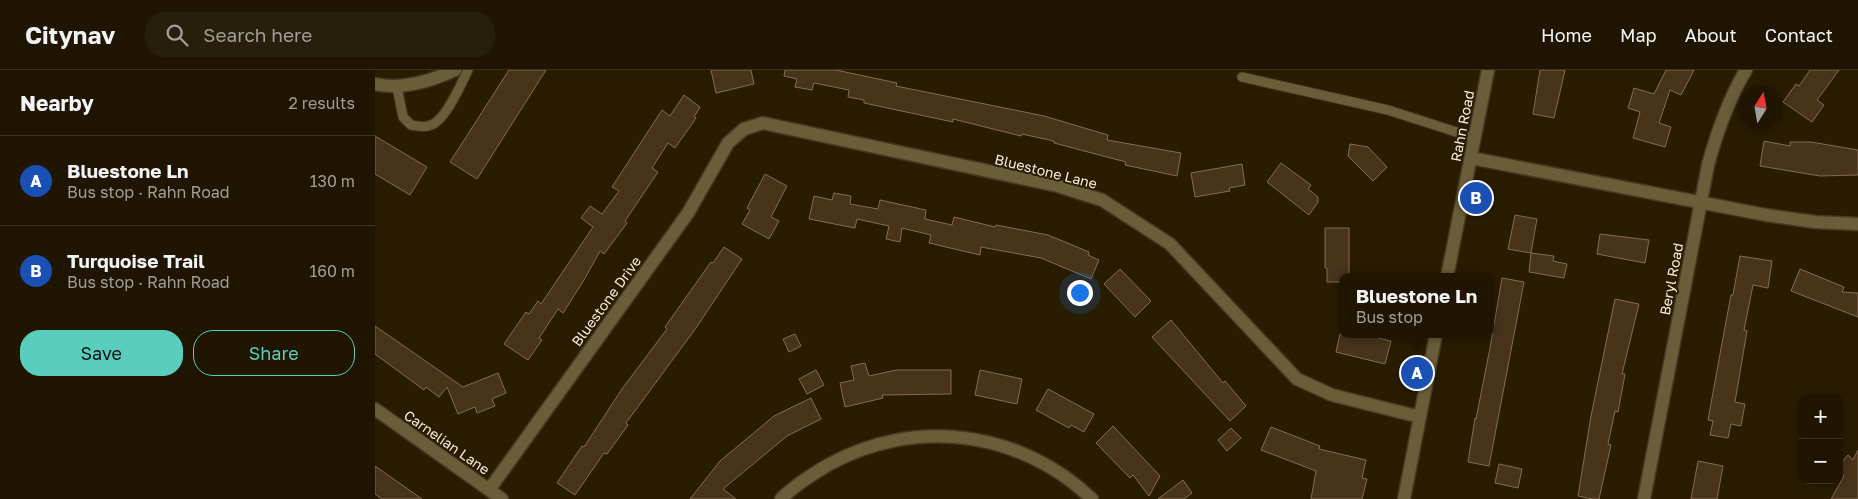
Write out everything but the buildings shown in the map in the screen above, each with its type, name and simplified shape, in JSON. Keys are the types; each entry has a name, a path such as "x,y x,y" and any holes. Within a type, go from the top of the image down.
{"street":[{"path":"375,84 397,87 444,75 455,70"},
{"name":"Rahn Road","path":"1448,273 1488,70"},
{"name":"Beryl Road","path":"1644,499 1713,147 1733,93 1746,70"},
{"name":"Bluestone Lane","path":"744,129 763,123 1058,186 1102,200 1170,244 1297,379 1332,395 1420,417"},
{"name":"Bluestone Drive","path":"489,490 688,214 728,143 744,129"},
{"path":"1471,158 1790,219 1836,224 1858,224"},
{"path":"1404,499 1435,338"},
{"name":"Carnelian Lane","path":"375,409 503,499"},
{"path":"781,499 810,475 839,459 870,446 900,438 959,436 987,442 1043,462 1063,475 1092,499"}],"lane":[{"path":"397,87 403,118 411,125 430,126 438,121 458,92 468,70"},
{"path":"1242,77 1388,110 1475,138"}],"place":[{"name":"Turquoise Trail","path":"1476,198"},
{"name":"Bluestone Ln","path":"1417,373"}]}
